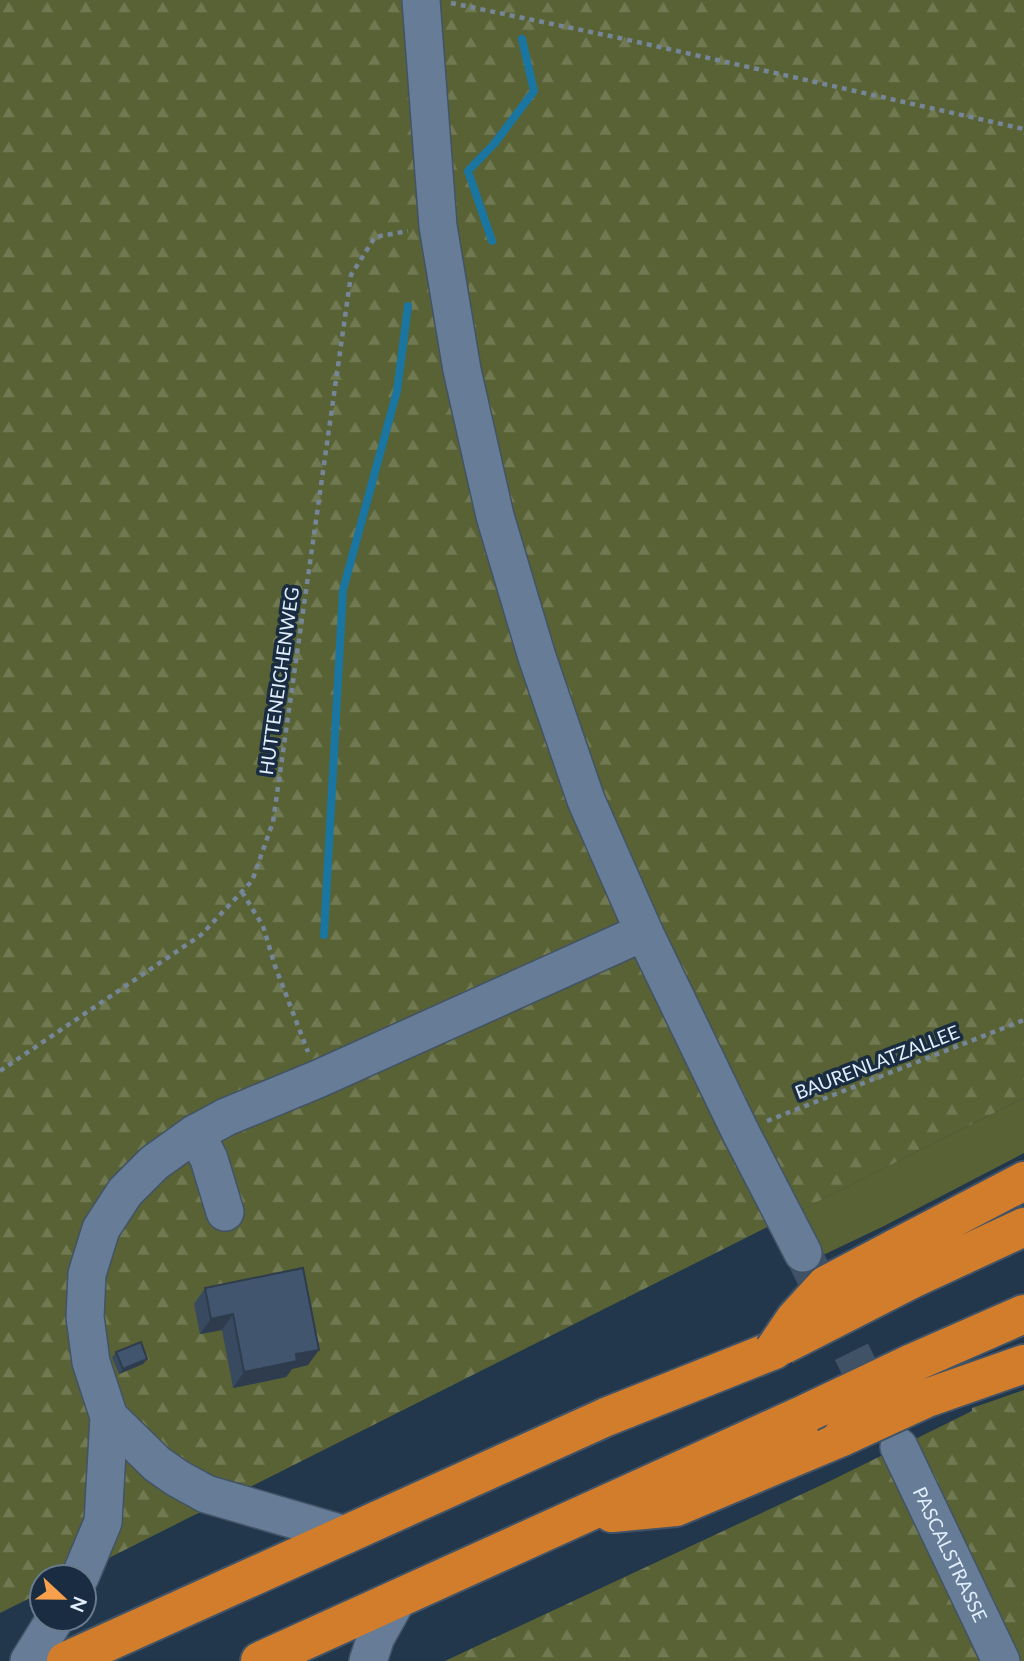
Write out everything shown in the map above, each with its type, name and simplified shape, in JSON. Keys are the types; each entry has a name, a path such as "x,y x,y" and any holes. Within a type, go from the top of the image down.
{"highway":[{"path":"902,1265 1024,1181"},
{"path":"66,1661 606,1417 770,1351 826,1285 902,1265 1024,1227"},
{"path":"260,1661 1024,1314"},
{"path":"582,1516 676,1507 927,1398 1024,1364"}],"street":[{"path":"434,1 438,226 462,370 495,516 537,657 586,800 644,932 740,1131 803,1253"},
{"path":"86,1563 103,1522 109,1417 91,1362 85,1317 87,1274 101,1229 125,1192 154,1163 195,1133 226,1117 318,1079 644,932"},
{"path":"195,1133 209,1159 225,1212"},
{"path":"109,1417 157,1464 206,1494 346,1535"},
{"name":"PASCALSTRASSE","path":"899,1447 1001,1661"},
{"path":"368,1661 376,1637 398,1598"},
{"path":"29,1661 46,1633"}],"path":[{"path":"434,1 629,40 1024,129"},
{"name":"HUTTENEICHENWEG","path":"0,1070 201,935 252,881 273,822 351,275 375,237 438,226"},
{"path":"242,892 263,926 275,966 318,1079"},
{"name":"BAURENLATZALLEE","path":"740,1131 1024,1020"}],"green space":[{"path":"0,0 1024,0 1024,1098 98,1563 28,1563 28,1599 0,1613"},
{"path":"1024,1098 1024,1153 819,1257 797,1212"},
{"path":"1024,1390 1024,1661 445,1661 828,1482 972,1411 972,1408"}],"building":[{"path":"303,1268 319,1350 296,1354 297,1361 244,1372 233,1314 211,1319 205,1288"},
{"path":"141,1342 147,1359 123,1369 116,1352"}],"waterway":[{"path":"492,241 468,171 494,144 534,91 522,39"},
{"path":"324,935 343,590 397,391 408,306"}],"tunnel":[{"path":"803,1253 881,1412"}]}
